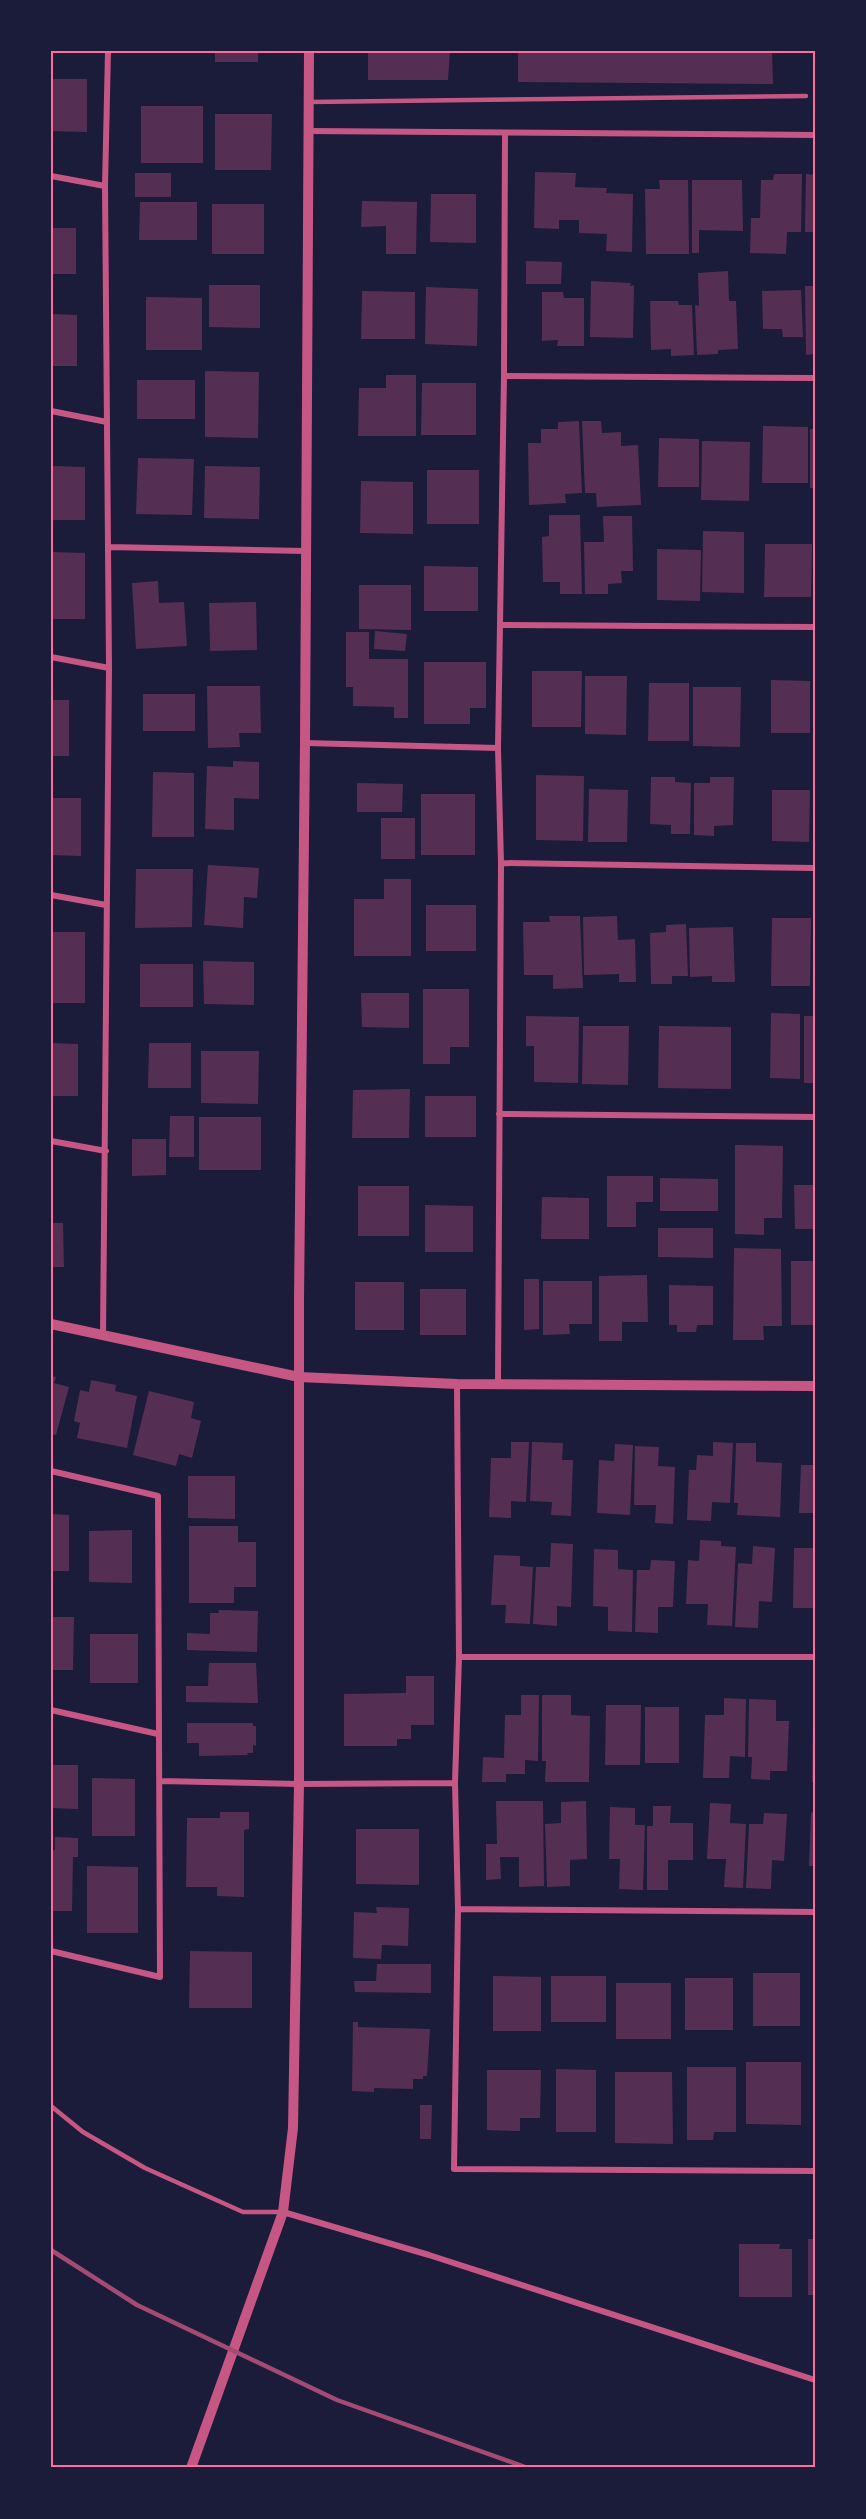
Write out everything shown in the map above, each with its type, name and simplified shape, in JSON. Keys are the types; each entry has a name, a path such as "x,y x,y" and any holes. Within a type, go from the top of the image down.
{"street":[{"path":"103,1336 109,668 105,186 108,51"},
{"path":"191,2468 283,2212 293,2128 299,1784 299,1377 309,51"},
{"path":"308,131 815,135"},
{"path":"498,1384 501,863 498,748 505,133"},
{"path":"51,176 105,186"},
{"path":"504,376 815,378"},
{"path":"51,411 107,422"},
{"path":"108,547 306,551"},
{"path":"501,624 815,627"},
{"path":"51,657 109,668"},
{"path":"305,743 498,748"},
{"path":"501,863 815,868"},
{"path":"51,896 106,904"},
{"path":"499,1114 815,1117"},
{"path":"51,1141 106,1151"},
{"path":"51,1324 299,1377 458,1384 815,1386"},
{"path":"458,1384 459,1657 455,1784 458,1909 453,2169 815,2171"},
{"path":"51,1471 158,1496 160,1977 51,1952"},
{"path":"459,1657 815,1657"},
{"path":"51,1710 158,1734"},
{"path":"160,1781 455,1784"},
{"path":"458,1909 815,1912"},
{"path":"283,2212 429,2255 815,2380"}],"lane":[{"path":"309,102 806,96"},
{"path":"51,2106 83,2132 155,2172 243,2212 283,2212"}],"building":[{"path":"215,51 258,51 258,62 215,62"},
{"path":"368,51 450,51 448,80 368,80"},
{"path":"518,51 772,51 773,84 518,82"},
{"path":"51,79 87,79 87,132 51,131"},
{"path":"141,106 203,106 203,163 141,163"},
{"path":"215,114 272,114 271,170 215,170"},
{"path":"535,172 576,173 575,187 607,188 606,193 633,194 632,252 606,251 607,234 579,233 579,220 559,220 559,229 534,228"},
{"path":"135,173 171,173 171,197 135,197"},
{"path":"774,174 802,174 801,232 787,232 786,254 750,253 751,218 760,218 761,180 773,180"},
{"path":"806,174 815,175 815,232 805,232"},
{"path":"659,180 688,180 689,254 646,254 645,189 660,189"},
{"path":"692,180 742,180 743,231 699,230 699,253 692,253"},
{"path":"431,194 476,194 476,243 430,242"},
{"path":"362,201 417,202 416,254 386,254 386,226 361,227"},
{"path":"140,202 197,202 197,240 139,240"},
{"path":"212,204 264,204 264,254 212,254"},
{"path":"51,228 76,228 76,274 51,274"},
{"path":"526,261 562,262 561,284 526,284"},
{"path":"728,271 729,301 736,301 738,349 718,350 718,354 697,355 695,305 699,306 698,273"},
{"path":"591,281 634,285 633,338 590,337"},
{"path":"209,285 260,285 260,328 209,327"},
{"path":"805,286 815,286 815,354 806,355"},
{"path":"426,287 478,289 477,346 425,344"},
{"path":"801,290 803,337 783,337 782,329 763,329 762,291"},
{"path":"362,291 415,292 415,339 361,339"},
{"path":"542,292 563,292 564,298 584,298 584,346 557,346 558,340 542,341"},
{"path":"146,297 202,298 202,350 146,350"},
{"path":"650,301 678,301 679,305 692,305 694,355 671,356 671,349 651,350"},
{"path":"51,314 77,315 77,366 51,366"},
{"path":"205,371 259,372 258,438 205,437"},
{"path":"386,375 416,375 416,436 358,436 359,388 386,388"},
{"path":"137,380 195,380 195,419 137,419"},
{"path":"422,383 476,383 476,435 421,435"},
{"path":"579,421 582,493 565,494 566,503 529,505 528,443 541,443 541,429 558,429 558,422"},
{"path":"582,421 601,421 602,433 621,432 621,446 638,445 641,505 597,507 596,493 585,493"},
{"path":"763,426 808,427 808,483 762,483"},
{"path":"810,429 815,429 815,488 810,488"},
{"path":"659,438 699,439 699,487 658,487"},
{"path":"702,441 750,442 749,501 701,500"},
{"path":"138,458 194,459 192,515 136,514"},
{"path":"51,466 85,467 85,520 51,520"},
{"path":"205,466 260,467 259,519 204,518"},
{"path":"427,470 479,470 479,524 427,524"},
{"path":"361,481 413,482 413,534 360,533"},
{"path":"549,515 580,515 582,594 560,594 560,582 543,582 542,537 549,536"},
{"path":"603,516 632,516 633,571 621,571 622,583 608,584 608,594 585,594 584,542 604,542"},
{"path":"703,531 744,532 744,593 702,592"},
{"path":"765,544 812,544 811,597 764,597"},
{"path":"657,549 701,550 700,601 657,600"},
{"path":"51,552 85,553 85,619 51,619"},
{"path":"424,566 478,567 478,611 424,611"},
{"path":"158,581 159,603 184,602 187,646 136,649 132,583"},
{"path":"359,585 411,585 411,630 359,629"},
{"path":"256,602 257,650 210,651 209,603"},
{"path":"375,631 407,634 405,651 374,649"},
{"path":"346,632 369,632 369,659 408,659 408,718 394,718 394,707 353,706 353,687 346,687"},
{"path":"424,662 486,662 486,708 470,708 470,724 424,724"},
{"path":"532,671 582,671 581,727 532,727"},
{"path":"585,676 627,676 626,735 585,734"},
{"path":"771,680 810,681 810,733 771,733"},
{"path":"649,683 689,683 689,741 648,741"},
{"path":"207,686 260,686 261,733 239,733 240,747 208,748"},
{"path":"693,687 741,687 740,747 693,746"},
{"path":"143,694 195,694 195,731 143,731"},
{"path":"51,700 69,700 69,756 51,756"},
{"path":"233,761 259,762 259,799 234,798 234,830 205,829 207,766 233,767"},
{"path":"153,772 194,773 194,837 152,837"},
{"path":"536,775 584,776 583,841 536,840"},
{"path":"651,777 675,777 675,782 691,783 690,834 671,834 671,825 650,824"},
{"path":"710,777 734,777 733,825 714,826 714,836 694,835 694,783 710,783"},
{"path":"357,783 403,784 402,812 357,812"},
{"path":"589,789 628,790 627,842 588,842"},
{"path":"772,790 810,790 809,842 772,841"},
{"path":"421,794 475,794 475,855 421,855"},
{"path":"51,798 81,798 81,856 51,855"},
{"path":"381,818 415,818 415,859 381,859"},
{"path":"208,865 259,868 257,898 244,897 243,928 204,925"},
{"path":"136,869 193,869 192,927 135,928"},
{"path":"384,879 411,879 411,956 354,956 354,899 384,899"},
{"path":"426,905 476,905 476,951 426,951"},
{"path":"549,916 580,916 583,988 553,989 553,975 524,975 523,922 550,922"},
{"path":"617,916 618,940 635,939 636,982 619,982 619,974 584,975 583,917"},
{"path":"772,918 811,918 810,986 771,986"},
{"path":"686,924 688,976 672,976 672,984 651,984 650,933 666,932 666,925"},
{"path":"733,927 735,982 712,982 712,976 690,977 689,928"},
{"path":"51,932 85,932 85,1003 51,1003"},
{"path":"203,961 254,962 254,1005 204,1004"},
{"path":"140,964 193,964 193,1007 140,1007"},
{"path":"423,989 469,989 469,1047 450,1047 450,1064 423,1064"},
{"path":"361,993 409,993 409,1028 362,1027"},
{"path":"771,1013 800,1014 800,1079 770,1078"},
{"path":"526,1016 579,1017 578,1083 534,1082 534,1046 526,1046"},
{"path":"804,1016 815,1016 815,1083 804,1083"},
{"path":"583,1026 629,1026 628,1085 582,1084"},
{"path":"659,1026 731,1027 731,1089 658,1088"},
{"path":"51,1043 78,1044 78,1096 51,1096"},
{"path":"149,1043 191,1043 191,1088 148,1088"},
{"path":"201,1051 259,1051 258,1104 201,1103"},
{"path":"410,1089 409,1138 352,1138 353,1090"},
{"path":"425,1096 476,1096 476,1137 425,1137"},
{"path":"170,1116 194,1116 194,1157 169,1157"},
{"path":"199,1117 261,1117 261,1170 199,1170"},
{"path":"132,1139 166,1139 166,1175 132,1176"},
{"path":"735,1145 783,1146 782,1218 764,1218 764,1235 735,1234"},
{"path":"607,1176 653,1176 653,1202 636,1202 636,1227 607,1227"},
{"path":"660,1178 718,1179 718,1211 660,1211"},
{"path":"794,1185 815,1185 815,1229 795,1229"},
{"path":"358,1186 409,1186 409,1236 358,1236"},
{"path":"542,1197 589,1198 589,1239 541,1239"},
{"path":"425,1205 473,1206 473,1252 425,1252"},
{"path":"51,1223 63,1223 64,1267 51,1267"},
{"path":"658,1228 713,1228 713,1258 658,1257"},
{"path":"734,1248 781,1249 782,1326 763,1326 764,1340 733,1340"},
{"path":"791,1261 815,1261 815,1325 791,1325"},
{"path":"647,1275 648,1322 622,1322 622,1341 599,1341 599,1276"},
{"path":"524,1279 539,1279 539,1329 524,1330"},
{"path":"543,1281 592,1281 592,1324 569,1324 570,1334 543,1335"},
{"path":"355,1282 404,1282 404,1330 355,1330"},
{"path":"669,1285 713,1286 713,1325 697,1325 696,1332 677,1332 677,1325 669,1325"},
{"path":"420,1289 466,1289 466,1335 420,1335"},
{"path":"51,1376 56,1377 54,1383 69,1387 56,1435 51,1434"},
{"path":"91,1380 116,1385 115,1391 137,1396 127,1448 77,1438 80,1423 74,1421 80,1390 89,1392"},
{"path":"149,1391 194,1402 191,1418 201,1421 192,1458 179,1454 176,1466 133,1455"},
{"path":"511,1442 529,1442 526,1502 511,1501 511,1518 489,1517 491,1458 511,1458"},
{"path":"532,1442 563,1443 562,1460 573,1460 571,1516 551,1515 552,1502 530,1501"},
{"path":"713,1442 733,1443 730,1503 712,1502 711,1521 687,1520 689,1470 696,1470 697,1455 713,1456"},
{"path":"736,1443 756,1443 756,1462 782,1463 780,1517 737,1515 738,1503 734,1503"},
{"path":"615,1444 633,1445 630,1515 597,1513 599,1460 614,1461"},
{"path":"635,1446 659,1447 658,1466 675,1467 673,1524 655,1523 656,1505 634,1505"},
{"path":"801,1465 815,1465 814,1513 799,1513"},
{"path":"188,1476 235,1476 235,1519 188,1518"},
{"path":"51,1514 69,1515 69,1571 51,1571"},
{"path":"189,1526 238,1526 238,1542 256,1542 256,1587 234,1587 234,1603 189,1603"},
{"path":"132,1530 132,1583 89,1582 89,1531"},
{"path":"700,1540 721,1541 721,1546 736,1547 732,1626 707,1625 708,1604 686,1604 688,1560 699,1561"},
{"path":"551,1543 573,1544 571,1607 557,1606 557,1626 533,1624 536,1567 550,1567"},
{"path":"753,1546 775,1548 772,1602 759,1601 758,1628 735,1627 738,1563 752,1564"},
{"path":"794,1548 815,1548 815,1608 793,1608"},
{"path":"594,1549 618,1550 618,1569 633,1570 632,1632 608,1631 608,1607 593,1606"},
{"path":"494,1555 520,1556 520,1566 533,1567 530,1624 505,1623 506,1605 491,1605"},
{"path":"651,1560 675,1561 673,1607 658,1607 658,1633 635,1632 637,1570 650,1570"},
{"path":"218,1610 258,1611 257,1652 187,1650 187,1633 210,1634 210,1613 219,1613"},
{"path":"51,1617 74,1617 73,1670 51,1670"},
{"path":"90,1634 138,1634 138,1683 90,1683"},
{"path":"209,1663 256,1663 258,1703 186,1702 186,1686 208,1686"},
{"path":"406,1676 434,1676 434,1725 411,1725 411,1739 397,1739 397,1746 344,1746 344,1694 406,1693"},
{"path":"521,1695 539,1695 538,1761 525,1760 525,1774 506,1774 506,1782 482,1782 483,1757 504,1758 505,1715 521,1715"},
{"path":"542,1695 571,1695 571,1715 590,1716 589,1782 545,1782 546,1761 542,1761"},
{"path":"724,1698 746,1699 745,1757 730,1756 729,1778 703,1778 705,1715 724,1715"},
{"path":"749,1699 776,1700 776,1721 789,1721 787,1771 770,1771 770,1780 751,1779 752,1757 748,1757"},
{"path":"606,1705 641,1705 640,1765 605,1765"},
{"path":"645,1707 679,1707 679,1763 645,1763"},
{"path":"187,1723 253,1723 253,1726 256,1726 256,1746 253,1745 253,1753 247,1753 248,1755 199,1756 199,1743 187,1743"},
{"path":"813,1724 815,1724 815,1782 812,1782"},
{"path":"51,1765 78,1765 78,1809 51,1808"},
{"path":"92,1778 135,1779 135,1836 92,1836"},
{"path":"496,1801 543,1801 544,1886 519,1887 519,1857 500,1857 501,1879 486,1880 486,1844 497,1844"},
{"path":"586,1801 587,1859 570,1860 570,1886 547,1887 545,1824 561,1823 561,1802"},
{"path":"710,1803 731,1804 730,1823 746,1824 743,1888 724,1887 726,1859 707,1859"},
{"path":"653,1806 671,1806 670,1823 693,1823 693,1860 668,1860 668,1890 647,1890 647,1826 653,1826"},
{"path":"610,1807 635,1808 635,1825 645,1825 643,1890 619,1889 620,1859 609,1859"},
{"path":"220,1812 249,1812 249,1829 244,1830 244,1897 217,1896 217,1887 186,1887 187,1818 220,1818"},
{"path":"811,1812 815,1813 815,1866 809,1866"},
{"path":"764,1813 787,1814 784,1861 772,1860 771,1889 746,1888 749,1824 763,1824"},
{"path":"356,1829 419,1829 419,1885 356,1884"},
{"path":"55,1837 78,1838 78,1857 73,1857 72,1911 51,1911 51,1850 55,1850"},
{"path":"87,1866 138,1867 138,1933 87,1933"},
{"path":"376,1907 409,1908 408,1946 382,1945 381,1959 353,1958 354,1912 377,1913"},
{"path":"190,1951 252,1952 252,2008 189,2008"},
{"path":"377,1964 431,1964 431,1993 355,1992 354,1981 376,1981"},
{"path":"753,1973 800,1973 800,2026 753,2026"},
{"path":"493,1976 541,1977 541,2031 493,2031"},
{"path":"551,1976 606,1976 606,2022 551,2022"},
{"path":"685,1978 733,1978 733,2030 685,2030"},
{"path":"616,1983 671,1983 671,2039 616,2039"},
{"path":"353,2022 358,2022 358,2027 430,2029 427,2076 423,2076 423,2079 413,2079 413,2089 374,2088 374,2092 352,2091"},
{"path":"746,2062 801,2062 801,2125 746,2124"},
{"path":"687,2067 736,2067 736,2132 714,2132 713,2140 687,2140"},
{"path":"556,2069 596,2070 596,2132 556,2132"},
{"path":"487,2070 541,2070 540,2118 520,2118 520,2131 487,2130"},
{"path":"615,2072 672,2072 673,2144 615,2143"},
{"path":"420,2105 432,2105 431,2139 420,2139"},
{"path":"808,2239 815,2239 815,2295 808,2295"},
{"path":"739,2244 780,2244 779,2249 792,2249 792,2297 739,2297"}],"railway":[{"path":"51,2250 137,2305 337,2400 528,2468"}]}
